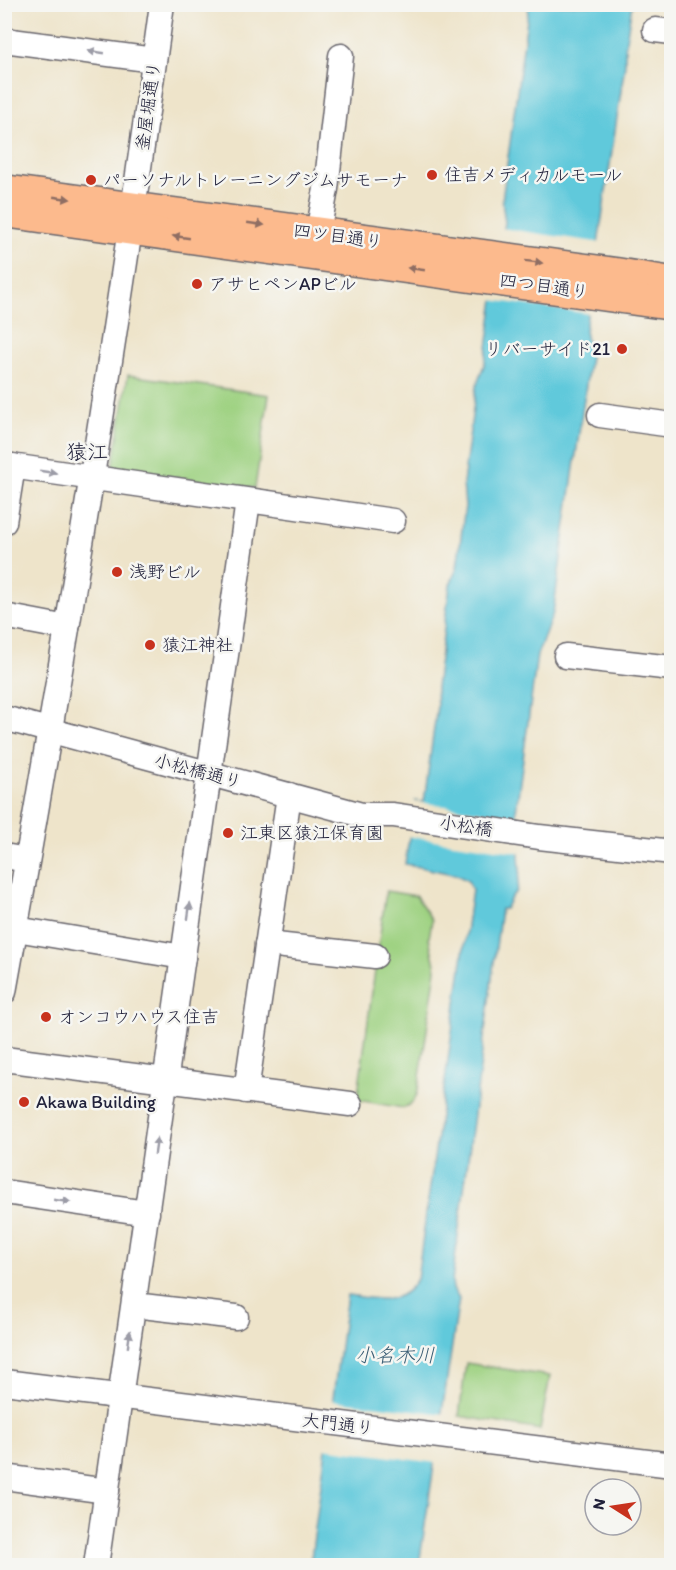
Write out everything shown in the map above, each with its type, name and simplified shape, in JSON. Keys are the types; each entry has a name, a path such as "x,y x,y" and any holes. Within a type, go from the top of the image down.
{"main road":[{"name":"四ツ目通り","path":"4,190 132,219 615,284 672,282"},
{"name":"四ツ目通り","path":"4,212 318,233 475,266"},
{"name":"四ツ目通り","path":"615,284 672,305"}],"street":[{"name":"釜屋堀通り","path":"4,992 16,930 16,858 49,730 67,628 132,219 162,4"},
{"path":"4,40 154,60"},
{"path":"318,233 326,189 341,56"},
{"path":"600,415 671,424"},
{"path":"4,522 9,466 393,521"},
{"path":"96,1566 248,501"},
{"path":"4,616 67,628"},
{"path":"566,656 672,668"},
{"name":"小松橋通り","path":"4,718 362,815 393,815"},
{"path":"246,1091 289,795"},
{"name":"小松橋","path":"393,815 539,837 672,852"},
{"path":"16,930 183,957"},
{"path":"267,944 375,956"},
{"path":"4,1059 350,1104"},
{"path":"4,1192 147,1213"},
{"path":"135,1305 236,1317"},
{"name":"大門通り","path":"4,1382 672,1465"},
{"path":"4,1477 107,1491"}],"green space":[{"path":"128,375 269,395 255,488 113,469"},
{"path":"386,891 416,896 432,920 429,938 436,969 418,1090 413,1101 403,1108 357,1100"},
{"path":"466,1363 550,1376 540,1430 459,1416"}],"water":[{"name":"小名木川","path":"529,5 632,5 585,331 590,357 553,613 537,655 516,811 520,870 517,891 505,909 501,909 452,1281 453,1289 459,1299 419,1565 310,1566 347,1295 377,1299 395,1298 410,1288 417,1279 472,890 468,881 457,875 405,864 415,801 424,802 450,585 457,568 465,506 463,483 476,387 485,362 505,222 502,201"}],"pier":[{"path":"501,228 602,243 591,314 491,300"},
{"path":"412,801 519,817 522,853 406,836"},
{"path":"330,1400 445,1414 437,1463 323,1448"}],"place":[{"name":"住吉メディカルモール","path":"432,175"},
{"name":"パーソナルトレーニングジムサモーナ","path":"91,180"},
{"name":"アサヒペンAPビル","path":"197,284"},
{"name":"リバーサイド21","path":"622,349"},
{"name":"浅野ビル","path":"117,572"},
{"name":"猿江神社","path":"150,645"},
{"name":"江東区猿江保育園","path":"228,833"},
{"name":"オンコウハウス住吉","path":"46,1017"},
{"name":"Akawa Building","path":"24,1102"}],"district":[{"name":"猿江","path":"87,451"}]}
